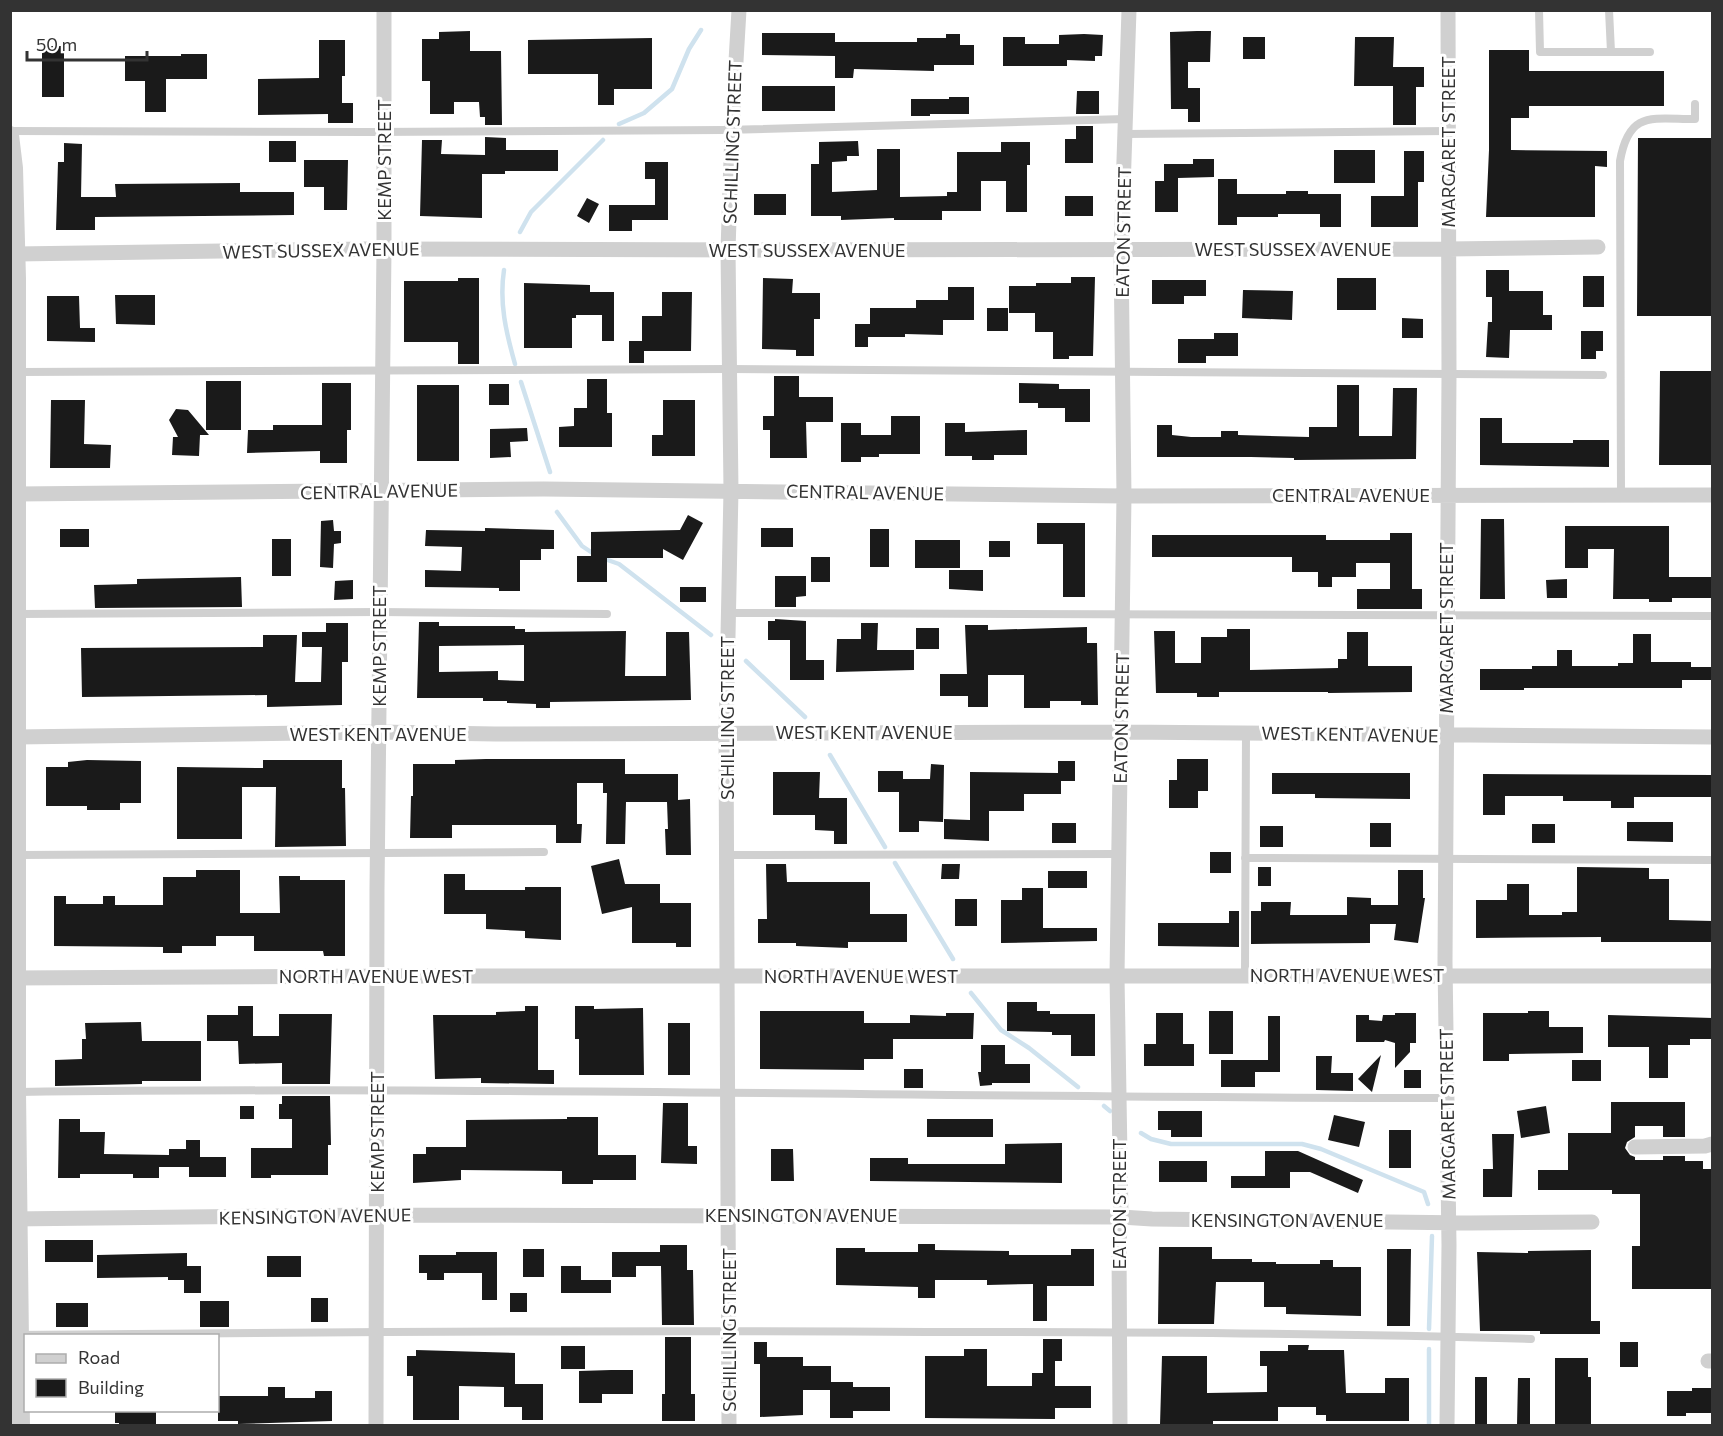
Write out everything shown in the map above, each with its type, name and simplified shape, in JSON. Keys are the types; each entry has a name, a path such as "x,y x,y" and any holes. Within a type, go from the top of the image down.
{"street":[{"name":"KEMP STREET","path":"376,1425 384,10"},
{"name":"SCHILLING STREET","path":"729,1425 726,733 731,490 728,250 739,10"},
{"name":"EATON STREET","path":"1120,1425 1119,1243 1121,1217 1117,976 1124,496 1121,250 1128,10"},
{"name":"MARGARET STREET","path":"1447,1425 1449,1336 1445,975 1449,375 1448,10"},
{"path":"10,133 14,168 16,254 17,494 14,813 18,855 14,978 14,1093 16,1335 21,1425"},
{"name":"WEST SUSSEX AVENUE","path":"16,254 384,249 1121,250 1598,247"},
{"name":"CENTRAL AVENUE","path":"17,494 544,489 1124,496 1713,495"},
{"name":"WEST KENT AVENUE","path":"16,737 379,732 495,734 1121,732 1713,737"},
{"name":"NORTH AVENUE WEST","path":"14,978 1713,976"},
{"path":"1635,1147 1713,1144"},
{"name":"KENSINGTON AVENUE","path":"15,1219 729,1214 1592,1222"}],"lane":[{"path":"1539,10 1540,52 1650,52"},
{"path":"1609,10 1611,51"},
{"path":"1621,495 1620,161 1624,141 1633,127 1650,119 1695,119 1695,105"},
{"path":"10,133 1125,127 1448,131"},
{"path":"17,372 729,369 1603,375"},
{"path":"16,614 379,612 607,614"},
{"path":"728,613 1713,616"},
{"path":"1245,976 1246,733"},
{"path":"18,855 544,852"},
{"path":"726,855 1119,854"},
{"path":"1245,858 1713,860"},
{"path":"14,1093 206,1090 728,1091 1445,1098"},
{"path":"106,1334 376,1331 1119,1332 1531,1339"}],"building":[{"path":"470,31 470,51 501,51 502,125 485,125 485,117 480,117 479,102 454,102 454,114 430,114 430,81 422,81 422,39 439,39 439,32"},
{"path":"1211,31 1210,62 1188,62 1188,88 1200,88 1200,122 1188,122 1188,109 1171,109 1170,32"},
{"path":"762,33 835,33 835,42 917,42 917,38 946,38 946,34 960,34 960,45 974,45 974,65 934,65 934,71 854,69 853,78 835,78 835,56 762,55"},
{"path":"1059,35 1103,35 1102,56 1095,56 1095,61 1067,60 1067,66 1003,66 1003,37 1025,37 1025,44 1059,44"},
{"path":"1243,37 1265,37 1265,59 1243,59"},
{"path":"1355,37 1394,37 1393,67 1424,67 1424,87 1416,87 1416,125 1393,125 1393,86 1354,86"},
{"path":"652,38 652,89 614,89 614,105 598,105 598,74 528,74 528,40"},
{"path":"319,40 345,40 342,103 353,103 353,123 328,123 328,114 258,115 258,79 319,78"},
{"path":"42,46 64,46 64,97 42,97"},
{"path":"1489,50 1529,50 1529,71 1664,71 1664,106 1529,106 1529,118 1511,118 1511,150 1607,151 1607,167 1595,166 1595,217 1486,217"},
{"path":"181,54 207,54 207,79 166,79 166,112 145,112 145,81 125,81 125,56 181,56"},
{"path":"762,86 835,86 835,111 762,111"},
{"path":"1077,91 1099,91 1099,114 1076,114"},
{"path":"949,97 969,97 969,114 911,116 911,99 949,99"},
{"path":"1076,126 1093,126 1093,163 1065,163 1065,139 1076,139"},
{"path":"485,137 506,138 506,150 558,150 558,171 505,171 505,174 482,174 482,218 420,216 422,140 442,140 441,154 485,155"},
{"path":"1638,138 1713,138 1713,316 1637,316"},
{"path":"269,141 296,141 296,162 269,162"},
{"path":"858,141 859,156 847,156 847,161 832,162 832,192 877,190 877,149 900,149 900,197 947,196 947,192 957,192 957,152 1001,152 1001,142 1030,142 1030,165 1027,165 1027,212 1006,212 1006,181 981,181 981,211 942,211 942,220 894,220 894,218 841,220 841,216 811,216 811,164 819,164 819,142"},
{"path":"64,143 82,144 81,197 116,197 115,184 240,183 240,192 294,192 294,215 95,217 95,230 56,230 58,162 64,162"},
{"path":"1334,150 1375,150 1375,183 1334,183"},
{"path":"1404,151 1424,151 1424,182 1418,182 1418,227 1371,227 1371,196 1404,196"},
{"path":"1193,159 1214,159 1214,177 1178,178 1178,212 1155,212 1155,181 1164,181 1164,164 1193,164"},
{"path":"304,160 348,160 347,210 324,210 324,187 304,187"},
{"path":"645,162 668,162 668,220 632,220 632,231 609,231 609,205 655,205 655,179 645,179"},
{"path":"1218,179 1237,179 1237,194 1286,194 1286,191 1308,191 1308,194 1341,194 1341,227 1320,227 1320,214 1237,217 1237,225 1218,225"},
{"path":"754,194 786,194 786,215 754,215"},
{"path":"1065,196 1093,196 1093,216 1065,216"},
{"path":"587,198 599,204 589,223 577,216"},
{"path":"1486,270 1509,270 1509,291 1543,291 1543,315 1552,315 1552,330 1510,330 1509,358 1486,357 1488,322 1492,322 1492,297 1486,297"},
{"path":"1583,276 1604,276 1604,307 1583,307"},
{"path":"1071,277 1095,277 1093,356 1053,359 1053,332 1035,332 1035,313 1009,313 1009,286 1071,283"},
{"path":"458,278 479,278 479,364 458,364 458,342 404,342 404,281 458,281"},
{"path":"763,278 793,279 792,293 820,293 820,319 814,319 814,356 796,356 796,350 762,349"},
{"path":"1337,278 1376,278 1376,310 1337,310"},
{"path":"1152,280 1206,280 1206,296 1184,296 1184,304 1152,304"},
{"path":"524,283 590,285 590,292 614,292 614,341 602,341 602,315 576,315 576,318 572,318 572,348 524,348"},
{"path":"948,287 974,287 974,320 943,320 943,335 905,334 905,337 868,337 868,347 855,347 855,324 870,324 870,308 916,308 916,300 948,300"},
{"path":"1243,290 1293,291 1292,320 1242,318"},
{"path":"662,292 692,292 691,351 644,351 644,363 629,363 629,341 642,341 642,316 662,316"},
{"path":"115,295 155,295 155,325 116,324"},
{"path":"47,296 79,296 80,328 95,328 95,342 47,341"},
{"path":"987,308 1008,308 1008,331 987,331"},
{"path":"1402,318 1423,319 1423,338 1402,338"},
{"path":"1581,331 1603,331 1603,351 1596,351 1596,359 1581,359"},
{"path":"1214,333 1238,333 1238,356 1206,356 1206,363 1178,363 1178,339 1214,339"},
{"path":"1660,371 1713,371 1713,465 1659,465"},
{"path":"774,376 799,376 799,397 833,397 833,422 806,422 807,458 770,458 770,430 763,430 763,416 774,416"},
{"path":"587,379 607,379 607,413 612,413 612,447 559,447 559,427 574,426 574,408 587,408"},
{"path":"206,381 241,381 241,430 206,430"},
{"path":"322,383 351,383 351,430 347,430 347,463 320,463 320,451 247,453 248,430 273,430 273,425 322,425"},
{"path":"1019,383 1059,384 1059,389 1090,389 1090,422 1065,422 1065,408 1038,408 1038,403 1019,403"},
{"path":"489,384 509,384 509,405 489,405"},
{"path":"417,385 459,385 459,461 417,461"},
{"path":"1337,385 1359,385 1359,436 1392,436 1393,388 1417,388 1416,459 1294,460 1294,458 1251,457 1157,457 1157,425 1172,425 1172,435 1191,437 1221,437 1221,431 1238,431 1238,435 1309,437 1309,427 1337,427"},
{"path":"51,400 85,400 84,444 111,445 110,468 50,468"},
{"path":"663,400 695,400 695,456 652,456 652,435 663,435"},
{"path":"176,409 188,410 209,435 200,435 199,456 172,455 173,437 178,437 169,420"},
{"path":"891,416 920,416 920,454 879,454 879,457 861,457 861,462 841,462 841,423 861,423 861,435 891,435"},
{"path":"1480,418 1502,418 1502,443 1573,443 1573,440 1609,440 1609,467 1480,465"},
{"path":"945,423 965,423 965,432 1027,430 1027,455 994,455 994,460 972,460 972,456 945,456"},
{"path":"527,428 528,441 510,442 511,457 490,458 490,429"},
{"path":"688,515 703,523 683,560 663,549 663,558 607,558 607,582 577,582 577,556 591,556 591,532 680,530"},
{"path":"1481,519 1504,519 1505,599 1480,599"},
{"path":"333,520 334,531 341,531 341,543 334,544 333,568 320,567 321,521"},
{"path":"1037,523 1085,523 1085,597 1063,597 1063,544 1037,544"},
{"path":"1565,526 1669,526 1669,577 1713,577 1713,598 1672,598 1672,602 1649,602 1649,599 1613,599 1614,549 1588,549 1588,568 1565,568"},
{"path":"485,528 554,530 554,549 541,549 541,560 520,560 520,591 499,591 499,588 425,587 425,570 461,571 462,547 425,546 426,530 485,531"},
{"path":"761,528 793,528 793,547 761,547"},
{"path":"60,529 89,529 89,547 60,547"},
{"path":"870,529 889,529 889,567 870,567"},
{"path":"1390,533 1412,533 1412,589 1422,589 1422,609 1357,609 1357,589 1390,589 1390,563 1356,563 1356,577 1332,577 1332,587 1318,587 1318,572 1292,572 1292,557 1152,557 1152,535 1326,535 1326,540 1390,540"},
{"path":"272,539 291,539 291,576 272,576"},
{"path":"915,540 960,540 960,568 915,568"},
{"path":"989,541 1010,541 1010,557 989,557"},
{"path":"811,557 830,557 830,582 811,582"},
{"path":"949,570 983,570 983,591 949,589"},
{"path":"775,576 806,576 806,596 796,597 796,607 775,607"},
{"path":"241,577 242,607 95,608 94,585 137,584 137,579"},
{"path":"1567,579 1567,598 1547,598 1546,580"},
{"path":"353,580 353,599 334,600 335,581"},
{"path":"680,587 706,587 706,602 680,602"},
{"path":"775,619 806,621 806,660 824,660 824,680 790,680 790,640 768,640 768,621 775,621"},
{"path":"419,622 439,622 439,626 515,626 515,629 525,629 525,632 626,631 625,676 666,676 666,632 689,632 691,700 550,702 550,708 536,708 536,704 483,701 483,698 417,698","holes":["524,645 524,681 498,680 498,671 439,672 439,646"]},
{"path":"326,623 348,623 348,662 342,662 342,705 267,707 267,695 82,697 81,648 263,647 263,635 297,635 295,682 321,682 322,647 302,647 302,632 326,632"},
{"path":"861,623 878,623 877,650 914,650 914,670 836,672 837,639 861,639"},
{"path":"965,625 988,625 988,630 1087,627 1087,643 1097,643 1098,705 1081,705 1081,701 1050,701 1050,708 1024,708 1024,675 988,675 988,707 968,707 968,696 940,696 940,674 967,674"},
{"path":"916,628 939,628 939,649 916,649"},
{"path":"1227,629 1250,629 1250,670 1338,668 1338,659 1347,659 1347,632 1368,632 1368,666 1412,666 1412,692 1219,692 1219,697 1197,697 1197,693 1156,693 1154,631 1175,631 1175,663 1201,663 1201,637 1227,637"},
{"path":"1633,634 1651,634 1651,662 1691,662 1691,667 1713,667 1713,680 1682,680 1682,688 1480,690 1480,669 1532,669 1532,666 1557,666 1557,650 1572,650 1572,666 1618,666 1618,663 1633,663"},
{"path":"625,759 625,774 678,774 678,800 690,799 691,855 666,855 667,802 626,802 625,844 606,844 607,793 603,793 603,783 577,783 577,824 582,824 581,843 556,843 556,825 452,825 452,838 410,838 413,764 455,764 455,760"},
{"path":"1177,759 1208,759 1208,791 1198,791 1198,808 1169,808 1169,780 1177,780"},
{"path":"263,760 342,760 346,846 275,847 276,787 242,787 242,839 177,839 177,767 263,768"},
{"path":"141,761 141,803 120,803 120,810 87,810 87,806 46,806 46,767 68,767 68,762"},
{"path":"1058,761 1075,761 1075,781 1061,781 1061,794 1024,794 1024,811 989,811 989,841 944,839 944,819 970,820 970,772 1058,773"},
{"path":"931,764 944,765 943,822 919,821 919,832 899,832 899,792 878,792 878,771 903,771 903,779 930,779"},
{"path":"773,772 820,772 819,798 847,798 847,844 834,844 834,831 815,830 815,815 773,815"},
{"path":"1272,773 1410,773 1410,799 1315,798 1315,794 1272,794"},
{"path":"1483,774 1713,775 1713,797 1634,797 1634,808 1611,808 1611,801 1563,801 1563,796 1505,796 1505,815 1483,815"},
{"path":"1627,822 1673,822 1673,842 1627,841"},
{"path":"1052,823 1076,823 1076,843 1052,843"},
{"path":"1370,823 1391,823 1391,847 1370,847"},
{"path":"1532,824 1555,824 1555,843 1532,843"},
{"path":"1260,826 1283,826 1283,847 1260,847"},
{"path":"1210,852 1231,852 1231,873 1210,873"},
{"path":"619,859 625,884 660,884 660,903 691,903 691,947 676,947 676,943 632,943 632,907 602,914 591,866"},
{"path":"766,864 786,864 787,882 870,882 870,914 907,914 907,942 848,942 848,948 796,946 796,943 758,943 758,919 767,919"},
{"path":"942,864 960,864 959,879 941,879"},
{"path":"1258,867 1271,867 1271,886 1258,886"},
{"path":"1577,867 1649,868 1649,879 1669,879 1669,920 1713,921 1713,942 1601,942 1601,937 1476,938 1476,900 1507,900 1507,884 1529,884 1529,915 1562,915 1562,912 1577,912"},
{"path":"196,870 240,870 240,913 280,913 279,876 300,876 300,880 345,880 345,956 324,956 323,951 254,951 254,936 216,936 216,946 182,946 182,953 163,953 163,947 54,946 54,896 66,896 66,904 103,904 103,896 115,896 115,905 163,905 163,877 196,877"},
{"path":"1398,870 1423,870 1423,898 1425,898 1418,943 1394,940 1396,924 1370,924 1370,943 1251,944 1251,911 1261,911 1261,902 1291,902 1290,915 1347,915 1347,897 1371,898 1371,905 1398,905"},
{"path":"1048,871 1087,871 1087,888 1048,888"},
{"path":"444,874 465,874 465,890 525,890 525,887 561,887 561,940 525,938 525,931 486,929 486,914 444,914"},
{"path":"1022,888 1043,888 1043,928 1097,928 1097,941 1001,943 1001,900 1022,900"},
{"path":"955,899 977,899 977,926 955,926"},
{"path":"1229,911 1239,911 1239,947 1158,946 1158,923 1229,923"},
{"path":"1007,1002 1037,1002 1037,1011 1050,1011 1050,1014 1095,1014 1095,1056 1071,1056 1071,1035 1052,1035 1052,1032 1007,1031"},
{"path":"238,1006 253,1006 253,1036 279,1036 279,1014 332,1014 330,1084 282,1084 282,1063 239,1064 238,1041 207,1041 207,1015 238,1015"},
{"path":"525,1006 538,1006 538,1070 554,1070 554,1084 481,1083 481,1078 435,1079 433,1015 496,1015 496,1012 525,1011"},
{"path":"575,1006 594,1006 594,1009 643,1008 644,1075 579,1075 579,1039 575,1039"},
{"path":"760,1011 864,1011 864,1023 910,1023 910,1015 946,1016 946,1013 974,1013 973,1039 893,1039 893,1059 864,1059 864,1070 760,1069"},
{"path":"1209,1011 1233,1011 1233,1054 1209,1054"},
{"path":"1528,1011 1549,1011 1549,1027 1583,1027 1583,1053 1509,1054 1509,1061 1483,1061 1483,1013 1528,1013"},
{"path":"1156,1013 1183,1013 1183,1044 1194,1044 1194,1066 1144,1066 1144,1044 1156,1044"},
{"path":"1395,1013 1416,1013 1416,1043 1410,1043 1410,1052 1395,1068 1395,1043 1385,1040 1384,1042 1356,1042 1356,1015 1369,1015 1369,1020 1382,1021 1383,1015 1395,1015"},
{"path":"1608,1015 1713,1018 1713,1039 1690,1039 1690,1045 1668,1045 1668,1078 1649,1078 1649,1047 1608,1047"},
{"path":"1268,1016 1280,1016 1280,1072 1255,1072 1255,1087 1221,1087 1221,1060 1268,1060"},
{"path":"141,1022 142,1041 201,1041 201,1081 142,1081 142,1084 55,1086 55,1060 82,1059 82,1039 86,1039 85,1023"},
{"path":"668,1023 690,1023 690,1075 668,1075"},
{"path":"981,1045 1005,1045 1005,1064 1030,1064 1030,1083 992,1083 992,1085 980,1086 978,1072 981,1072"},
{"path":"1381,1055 1372,1092 1358,1079"},
{"path":"1316,1056 1332,1056 1331,1073 1353,1073 1353,1091 1316,1090"},
{"path":"1572,1060 1601,1060 1601,1081 1572,1081"},
{"path":"904,1069 923,1069 923,1088 904,1088"},
{"path":"1404,1070 1421,1070 1421,1088 1404,1088"},
{"path":"282,1096 330,1096 331,1145 328,1145 328,1175 271,1175 271,1178 251,1178 251,1148 292,1148 292,1119 279,1119 279,1104 282,1104"},
{"path":"1611,1102 1685,1102 1685,1137 1663,1137 1663,1126 1635,1126 1635,1137 1627,1142 1625,1148 1630,1155 1635,1157 1635,1160 1663,1160 1663,1156 1685,1156 1685,1161 1703,1161 1703,1169 1713,1169 1713,1289 1632,1289 1632,1246 1640,1246 1640,1194 1612,1194 1612,1190 1538,1190 1538,1170 1568,1170 1568,1133 1611,1133"},
{"path":"663,1103 688,1103 688,1146 697,1146 697,1164 661,1163"},
{"path":"240,1106 254,1106 254,1119 240,1119"},
{"path":"1546,1106 1550,1133 1521,1138 1517,1111"},
{"path":"1158,1111 1202,1111 1202,1137 1171,1137 1171,1130 1158,1130"},
{"path":"1334,1115 1365,1122 1359,1147 1328,1140"},
{"path":"567,1117 598,1117 598,1155 636,1155 636,1180 593,1180 593,1184 562,1184 562,1171 461,1170 461,1180 413,1183 413,1154 426,1154 426,1147 466,1147 466,1120 567,1119"},
{"path":"59,1119 80,1119 80,1132 105,1132 104,1154 169,1155 169,1149 186,1149 186,1140 200,1140 200,1157 226,1157 226,1177 189,1177 189,1167 159,1167 159,1178 133,1178 133,1174 80,1174 80,1178 58,1178"},
{"path":"927,1119 993,1119 993,1137 927,1137"},
{"path":"1389,1130 1411,1130 1411,1168 1389,1168"},
{"path":"1492,1134 1514,1134 1512,1197 1483,1197 1483,1169 1493,1169"},
{"path":"1062,1143 1062,1183 870,1181 870,1158 908,1158 908,1164 1005,1164 1005,1144"},
{"path":"771,1149 793,1149 794,1181 771,1181"},
{"path":"1265,1151 1298,1151 1363,1180 1358,1193 1310,1172 1290,1172 1290,1188 1231,1188 1231,1176 1265,1176"},
{"path":"1159,1161 1207,1161 1207,1182 1159,1182"},
{"path":"45,1240 93,1240 93,1262 45,1262"},
{"path":"918,1244 935,1244 935,1250 1009,1251 1009,1255 1071,1255 1071,1249 1094,1249 1094,1286 1047,1286 1047,1321 1033,1321 1033,1284 987,1285 987,1280 935,1280 935,1298 918,1298 918,1287 836,1285 836,1248 865,1248 865,1252 918,1252"},
{"path":"660,1245 687,1245 687,1270 693,1270 694,1325 662,1325 661,1266 636,1266 636,1277 612,1277 612,1252 660,1252"},
{"path":"1159,1247 1212,1247 1212,1259 1252,1259 1252,1262 1276,1262 1276,1264 1320,1264 1320,1260 1333,1260 1333,1267 1361,1267 1361,1316 1286,1314 1286,1307 1264,1307 1264,1282 1216,1282 1214,1324 1158,1324"},
{"path":"523,1249 544,1249 544,1277 523,1277"},
{"path":"1387,1249 1411,1249 1410,1326 1387,1326"},
{"path":"1591,1250 1591,1321 1600,1321 1600,1334 1480,1331 1477,1252 1528,1253 1528,1251"},
{"path":"456,1252 497,1252 497,1300 482,1300 482,1273 444,1273 444,1280 427,1280 427,1273 419,1273 419,1255 456,1255"},
{"path":"187,1253 187,1266 201,1266 201,1293 184,1293 184,1280 168,1280 168,1277 97,1278 97,1255"},
{"path":"267,1256 301,1256 301,1277 267,1277"},
{"path":"561,1266 581,1266 581,1280 611,1280 611,1293 561,1293"},
{"path":"510,1293 527,1293 527,1312 510,1312"},
{"path":"311,1298 328,1298 328,1322 311,1322"},
{"path":"200,1301 229,1301 229,1327 200,1327"},
{"path":"56,1303 88,1303 88,1327 56,1327"},
{"path":"665,1337 691,1337 691,1394 695,1394 695,1421 662,1421 662,1394 665,1394"},
{"path":"1043,1339 1062,1339 1062,1361 1055,1361 1055,1386 1091,1386 1091,1408 1055,1408 1055,1419 925,1418 925,1356 964,1356 964,1349 987,1349 987,1386 1032,1386 1032,1373 1043,1373"},
{"path":"754,1342 767,1342 767,1357 803,1357 803,1366 831,1366 831,1382 853,1382 853,1387 890,1387 890,1411 853,1411 853,1418 830,1418 830,1390 803,1390 803,1415 760,1417 760,1364 754,1364"},
{"path":"1620,1342 1638,1342 1638,1367 1620,1367"},
{"path":"1288,1345 1309,1345 1308,1350 1344,1350 1346,1393 1385,1393 1385,1378 1409,1378 1409,1421 1326,1421 1326,1415 1316,1415 1316,1407 1278,1407 1278,1421 1213,1421 1213,1425 1160,1425 1162,1356 1207,1356 1207,1393 1267,1392 1267,1366 1260,1366 1260,1351 1288,1351"},
{"path":"561,1346 585,1346 585,1369 561,1369"},
{"path":"416,1350 515,1353 515,1384 543,1384 543,1420 522,1420 522,1407 504,1407 504,1387 459,1386 459,1420 413,1420 413,1376 407,1376 407,1356 416,1356"},
{"path":"1555,1358 1588,1358 1588,1377 1591,1377 1591,1425 1555,1425"},
{"path":"633,1370 633,1394 602,1394 602,1403 579,1403 579,1371"},
{"path":"1475,1377 1487,1377 1487,1425 1475,1425"},
{"path":"1518,1378 1530,1378 1530,1425 1517,1425"},
{"path":"268,1387 285,1387 285,1398 315,1398 315,1391 332,1391 332,1421 238,1424 238,1421 218,1421 219,1396 268,1396"},
{"path":"1692,1388 1713,1388 1713,1413 1667,1416 1667,1391 1692,1391"},
{"path":"115,1412 156,1412 156,1425 119,1425 115,1423"}],"waterway":[{"path":"619,124 644,113 672,89 689,49 701,30"},
{"path":"520,232 531,212 603,140"},
{"path":"504,270 502,294 504,317 515,364"},
{"path":"521,382 550,472"},
{"path":"557,512 582,546 594,554"},
{"path":"602,558 619,564 711,635"},
{"path":"746,661 805,717"},
{"path":"830,755 885,847"},
{"path":"895,863 953,959"},
{"path":"971,993 1001,1030 1029,1048 1078,1087"},
{"path":"1104,1106 1110,1111"},
{"path":"1141,1133 1151,1139 1171,1144 1302,1144 1321,1149 1424,1192 1428,1204"},
{"path":"1429,1329 1432,1236"},
{"path":"1429,1349 1429,1426"}]}
